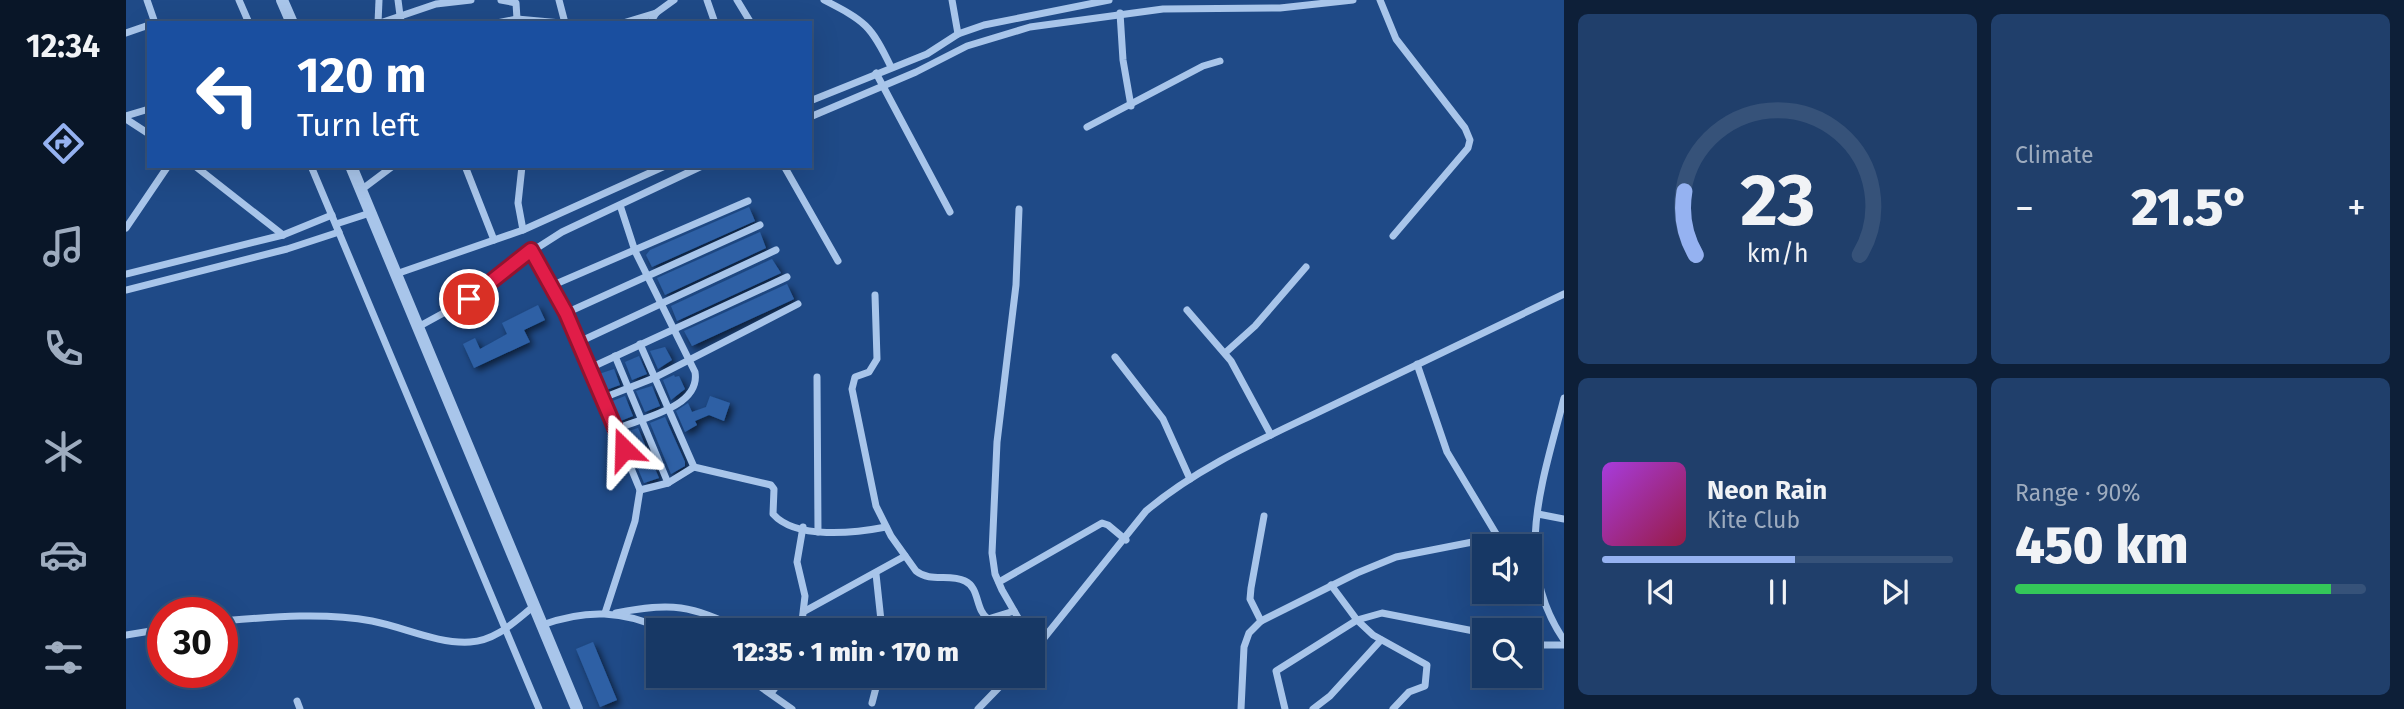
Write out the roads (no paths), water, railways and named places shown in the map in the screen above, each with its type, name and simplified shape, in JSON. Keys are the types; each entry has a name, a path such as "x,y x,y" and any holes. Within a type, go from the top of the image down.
{"street":[{"path":"147,0 154,21"},
{"path":"239,0 248,21"},
{"path":"282,0 291,21"},
{"path":"379,0 379,21"},
{"path":"398,0 400,19 436,4 471,0"},
{"path":"501,0 512,1 519,9 517,19"},
{"path":"559,0 563,21"},
{"path":"651,21 656,13 672,0"},
{"path":"707,0 714,21"},
{"path":"737,0 750,21"},
{"path":"824,0 865,22 877,38 891,67"},
{"path":"952,0 958,34"},
{"path":"812,116 879,79 891,67 927,54 958,34 1029,14 1109,0"},
{"path":"812,100 879,79 1003,33 1120,13 1163,9 1280,8 1353,0"},
{"path":"1380,0 1396,39 1465,128 1470,140 1468,148 1393,236"},
{"path":"630,21 656,13"},
{"path":"1120,13 1123,60 1131,106"},
{"path":"507,21 540,21"},
{"path":"126,33 147,26"},
{"path":"1087,127 1203,66 1220,61"},
{"path":"879,79 950,212"},
{"path":"126,118 147,110"},
{"path":"126,118 147,133"},
{"path":"126,228 167,168"},
{"path":"198,168 283,235"},
{"path":"208,168 210,176"},
{"path":"312,168 539,709"},
{"path":"352,168 578,709"},
{"path":"361,190 390,168"},
{"path":"466,168 494,240"},
{"path":"522,168 518,203 523,230"},
{"path":"396,274 523,230 661,168"},
{"path":"418,327 469,299 531,250 698,168"},
{"path":"785,168 838,261"},
{"path":"551,286 748,201"},
{"path":"616,429 686,400 697,382 675,329 635,251 620,205"},
{"path":"1018,618 999,582 992,553 997,442 1016,285 1019,209"},
{"path":"126,290 287,249 370,213"},
{"path":"126,274 283,235 332,215"},
{"path":"566,313 760,225"},
{"path":"531,250 566,313 639,490 635,522 605,613"},
{"path":"579,342 776,250"},
{"path":"1226,353 1263,318 1306,267"},
{"path":"590,368 787,276"},
{"path":"1045,635 1126,540 1146,511 1190,479 1270,435 1564,294"},
{"path":"875,295 877,359 869,372 855,377 852,389 869,478 886,527 905,556 923,576 957,579 972,586 983,616 988,619 1014,611"},
{"path":"603,398 654,378 798,304"},
{"path":"1187,310 1226,353 1270,435"},
{"path":"640,344 694,467"},
{"path":"615,356 668,483"},
{"path":"1115,357 1163,419 1190,479"},
{"path":"1418,364 1447,452 1496,534"},
{"path":"817,377 818,532"},
{"path":"1535,534 1546,464 1564,398"},
{"path":"639,490 668,483 694,467 771,485 774,489 773,514 777,519 818,532 840,533 886,527"},
{"path":"1538,514 1564,519"},
{"path":"1261,621 1250,600 1264,516"},
{"path":"999,582 1102,523 1126,540"},
{"path":"803,527 797,562 805,596 804,618"},
{"path":"1241,709 1244,647 1248,634 1261,621 1331,585 1396,557 1472,542"},
{"path":"805,611 905,556"},
{"path":"876,574 881,618"},
{"path":"1331,585 1357,620 1381,640 1427,665 1425,686 1409,692 1393,709"},
{"path":"1542,601 1564,643 1542,644"},
{"path":"542,625 582,613 616,612 656,605 683,606 712,618"},
{"path":"238,620 328,617 369,620 452,642 472,642 505,630 534,606"},
{"path":"616,612 646,623"},
{"path":"1285,709 1276,671 1357,620 1382,613 1394,613 1472,630"},
{"path":"126,635 147,632"},
{"path":"1313,709 1330,696 1381,640"},
{"path":"763,688 792,709"},
{"path":"771,693 775,688"},
{"path":"872,703 876,688"},
{"path":"978,709 998,688"}]}
